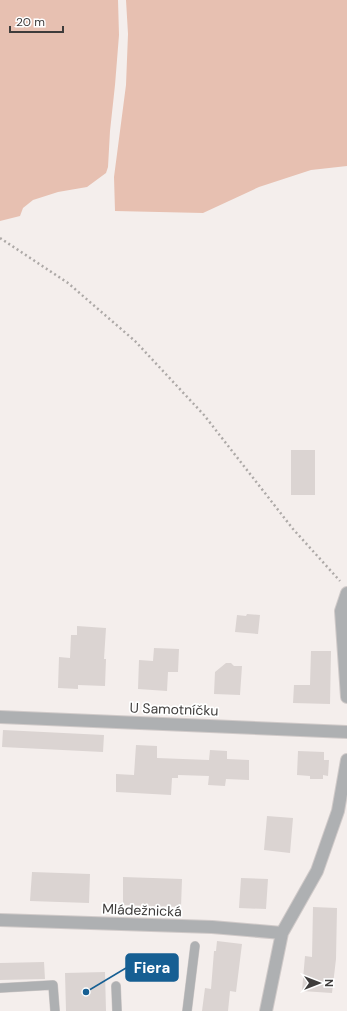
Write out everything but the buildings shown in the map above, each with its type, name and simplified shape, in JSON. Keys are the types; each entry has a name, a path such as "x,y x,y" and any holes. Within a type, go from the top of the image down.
{"street":[{"path":"345,588 341,611 347,697"},
{"name":"U Samotníčku","path":"0,717 347,732"},
{"path":"266,1011 282,933 317,871 338,811 347,760"},
{"name":"Mládežnická","path":"0,920 212,927 282,933"}],"lane":[{"path":"187,1011 195,946"},
{"path":"0,988 53,985 55,1011"},
{"path":"116,986 117,1011"}],"path":[{"path":"0,238 68,283 135,341 204,415 293,529 345,588"}],"shaded area":[{"path":"0,0 118,0 119,35 108,167 106,173 87,187 58,192 33,200 23,208 20,216 0,221"},
{"path":"126,0 347,0 347,166 311,170 259,187 203,213 115,211 114,177 126,85 128,34"}],"place":[{"name":"Fiera","path":"86,992"}]}
